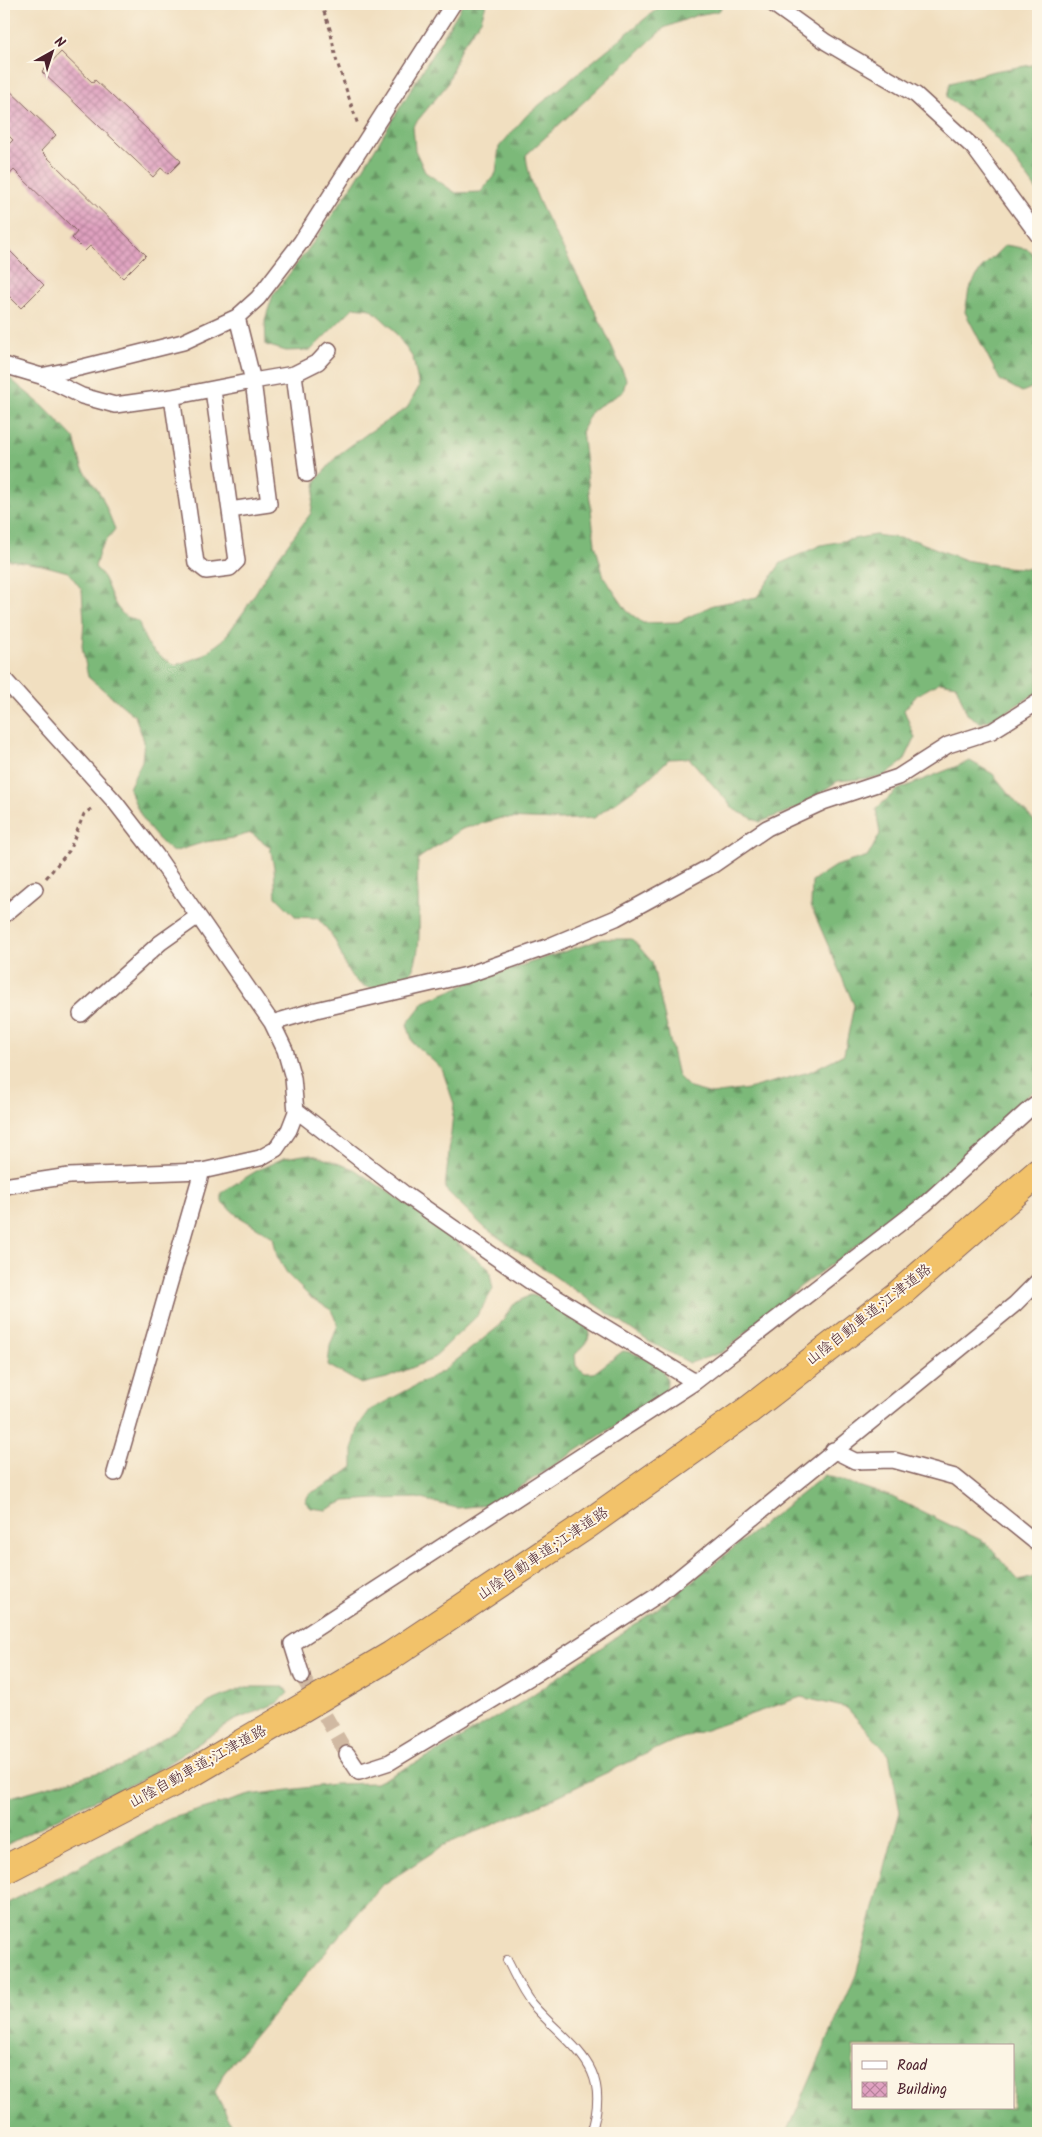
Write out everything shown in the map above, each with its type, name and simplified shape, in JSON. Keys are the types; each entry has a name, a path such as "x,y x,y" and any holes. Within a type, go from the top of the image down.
{"highway":[{"name":"山陰自動車道;江津道路","path":"4,1870 195,1771 392,1656 586,1526 750,1409 900,1293 1038,1174"}],"street":[{"path":"41,376 129,357 184,342 237,317 258,298 301,242 368,140 453,4"},
{"path":"773,4 826,42 916,95 974,148 1038,235"},
{"path":"230,510 269,504 253,381 237,317"},
{"path":"4,365 41,376 82,396 115,406 294,374 318,362 329,350"},
{"path":"294,374 307,474"},
{"path":"172,397 196,563 206,571 230,568 237,561 213,390"},
{"path":"4,678 115,802 156,855 272,1023 285,1050 293,1078 296,1110 289,1130 276,1149 260,1158 202,1171 69,1176 4,1186"},
{"path":"272,1023 316,1010 467,975 547,947 616,918 713,864 767,828 823,802 898,777 948,745 992,731 1038,702"},
{"path":"4,915 36,890"},
{"path":"81,1014 160,943 198,916"},
{"path":"302,1676 292,1644 695,1382 925,1204 1038,1103"},
{"path":"296,1110 406,1195 534,1284 695,1382"},
{"path":"114,1473 202,1171"},
{"path":"348,1754 359,1772 390,1762 537,1673 658,1595 1015,1304 1038,1281"},
{"path":"834,1450 855,1461 893,1460 956,1478 1038,1544"}],"lane":[{"path":"507,1960 530,2002 581,2052 590,2065 597,2098 597,2113 592,2133"}],"path":[{"path":"321,4 330,29 336,59 358,124 368,140"},
{"path":"36,890 69,851 84,814 91,809"}],"green space":[{"path":"463,4 486,4 481,20 461,47 447,85 413,126 415,150 425,172 456,193 481,192 496,173 499,147 527,115 663,4 724,5 719,11 697,15 664,28 526,155 532,184 538,198 593,307 626,379 623,392 592,410 582,430 595,544 604,577 627,611 643,623 678,622 713,605 757,597 781,563 821,545 875,535 914,540 965,560 1004,567 1038,569 1038,692 999,716 981,723 967,714 956,685 940,682 917,695 904,710 915,738 904,761 882,777 838,781 797,808 760,822 735,810 689,758 669,759 649,778 594,818 559,820 501,818 462,829 419,858 417,872 419,933 417,953 412,970 403,982 387,987 370,988 355,980 346,966 337,944 317,918 296,917 276,897 270,847 251,833 205,842 173,852 151,831 141,816 129,788 142,761 144,741 135,716 88,677 82,646 84,622 82,590 68,572 42,565 4,559 4,376 8,377 44,407 74,438 82,467 102,497 115,529 100,549 95,567 104,578 121,612 139,622 144,637 152,649 176,665 202,656 223,640 245,610 273,564 311,513 316,481 338,455 407,408 419,387 413,358 392,328 371,309 354,307 311,350 286,351 266,345 265,320 273,295 316,239 356,180"},
{"path":"1038,64 1038,192 1014,159 983,124 947,97 950,83 994,71"},
{"path":"1005,245 1028,249 1038,260 1038,385 1022,392 1000,380 965,312 969,289 981,269"},
{"path":"970,761 993,774 1038,825 1038,1088 1018,1103 953,1166 889,1222 801,1286 723,1352 690,1363 648,1341 485,1228 445,1189 454,1104 442,1069 413,1043 407,1024 424,1002 471,982 603,939 632,939 652,962 678,1076 690,1088 712,1094 748,1089 809,1072 844,1054 854,1005 811,906 812,881 835,866 868,856 880,834 876,809 897,790"},
{"path":"310,1154 354,1169 434,1223 489,1269 493,1289 478,1315 431,1360 387,1378 361,1384 328,1365 330,1346 338,1325 331,1310 310,1297 288,1275 277,1256 273,1237 238,1216 222,1202 222,1192 258,1170 284,1158"},
{"path":"530,1295 545,1297 590,1330 588,1340 575,1355 576,1366 585,1373 594,1373 623,1351 629,1352 650,1360 661,1369 667,1381 666,1393 494,1504 457,1508 417,1498 377,1499 345,1501 326,1510 311,1508 305,1502 309,1494 334,1481 353,1467 353,1447 359,1425 370,1410 443,1371 498,1327 514,1304"},
{"path":"825,1475 892,1497 987,1543 1019,1581 1038,1576 1038,2133 787,2133 856,1975 900,1812 889,1755 847,1708 801,1697 671,1742 526,1811 444,1845 381,1886 224,2072 215,2092 236,2133 4,2133 4,1905 169,1819 250,1795 334,1784 376,1783 437,1752 522,1702 657,1609"},
{"path":"246,1687 284,1687 288,1693 277,1703 233,1721 146,1778 81,1806 4,1846 4,1799 121,1766 177,1729 209,1702"}],"building":[{"path":"61,52 93,83 95,80 181,161 168,174 161,168 153,177 42,72"},
{"path":"4,85 56,135 41,151 146,255 123,278 90,246 85,251 72,238 77,232 14,170 4,181 4,149 13,140 4,131"},
{"path":"4,245 44,285 21,308 4,291"}],"tunnel":[{"path":"302,1676 347,1754"}]}
